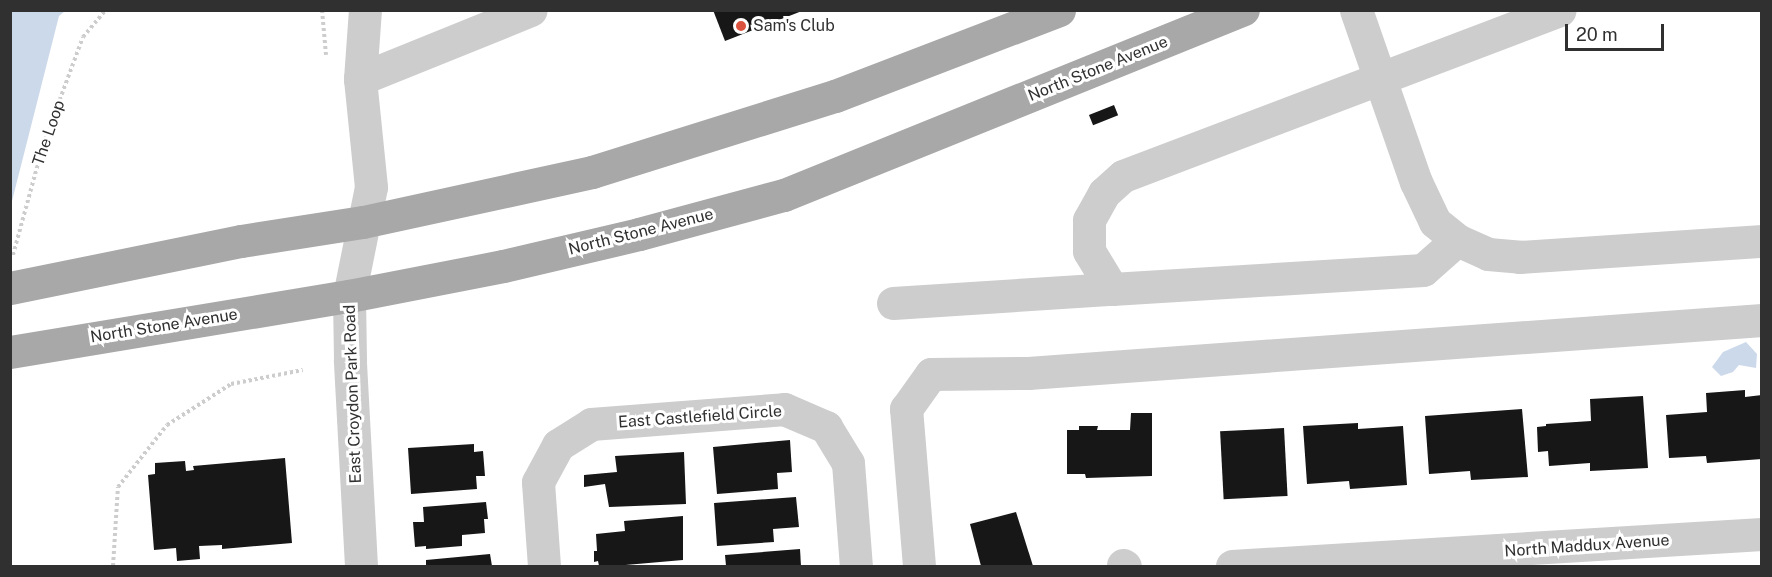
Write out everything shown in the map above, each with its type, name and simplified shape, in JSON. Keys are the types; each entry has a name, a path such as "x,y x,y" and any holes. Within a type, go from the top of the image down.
{"main road":[{"path":"11,273 50,280 241,242 363,222 592,172 835,96 1059,10"},
{"name":"North Stone Avenue","path":"26,349 349,296 503,266 639,234 784,195 1243,10"}],"street":[{"name":"East Croydon Park Road","path":"361,567 350,360 349,296 371,187 360,79 365,10"},
{"path":"360,79 531,10"},
{"path":"1356,10 1416,182 1435,222 1458,240 1488,254 1520,257 1761,241"},
{"path":"1112,289 1089,251 1089,220 1104,193 1123,176 1559,10"},
{"path":"893,303 1423,270 1458,240"},
{"path":"919,567 906,409 931,374 1028,373 1761,320"},
{"name":"East Castlefield Circle","path":"544,567 538,482 558,446 591,424 784,409 826,427 848,462 856,567"},
{"name":"North Maddux Avenue","path":"1232,567 1541,558 1761,534"}],"path":[{"name":"The Loop","path":"11,273 43,145 83,37 106,10"},
{"path":"113,567 118,487 167,425 231,384 303,370"}],"water":[{"path":"11,10 65,11 59,16 11,205"},
{"path":"1746,342 1757,354 1756,368 1739,365 1733,372 1721,376 1712,367 1723,352"}],"building":[{"name":"Sam's Club","path":"713,10 801,10 802,11 725,41"},
{"path":"1114,105 1118,115 1093,125 1089,115"},
{"path":"1745,390 1745,397 1762,395 1762,459 1707,463 1706,456 1669,458 1666,415 1707,412 1706,393"},
{"path":"1643,396 1648,468 1590,471 1590,463 1549,466 1548,451 1538,452 1537,427 1546,426 1546,424 1591,421 1590,399"},
{"path":"1522,409 1528,477 1471,480 1470,471 1429,474 1425,416"},
{"path":"1131,413 1152,413 1152,476 1086,478 1085,474 1067,474 1067,430 1079,430 1079,426 1098,426 1097,430 1130,430"},
{"path":"1358,423 1358,429 1403,426 1407,485 1350,489 1349,481 1307,484 1303,426"},
{"path":"1284,428 1288,496 1224,499 1220,431"},
{"path":"790,440 792,472 777,473 778,489 717,494 713,447"},
{"path":"474,444 474,452 483,451 485,476 476,476 477,489 411,494 408,448"},
{"path":"684,452 686,504 609,507 605,484 584,487 584,475 617,472 615,456"},
{"path":"285,458 292,543 222,549 222,545 199,546 200,559 177,561 176,548 154,550 148,475 155,474 155,463 185,461 186,471 194,470 193,466"},
{"path":"796,497 799,527 773,529 774,542 717,546 714,503"},
{"path":"486,502 488,519 484,519 485,533 462,535 462,546 426,549 426,546 415,547 413,522 424,522 423,507"},
{"path":"1016,512 1033,566 981,566 970,524"},
{"path":"683,516 683,560 614,566 599,566 598,561 594,562 594,551 597,551 596,534 625,531 624,521"},
{"path":"800,549 801,566 726,566 725,555"},
{"path":"490,554 492,566 426,566 426,560"}],"place":[{"name":"Sam's Club","path":"741,26"}]}
